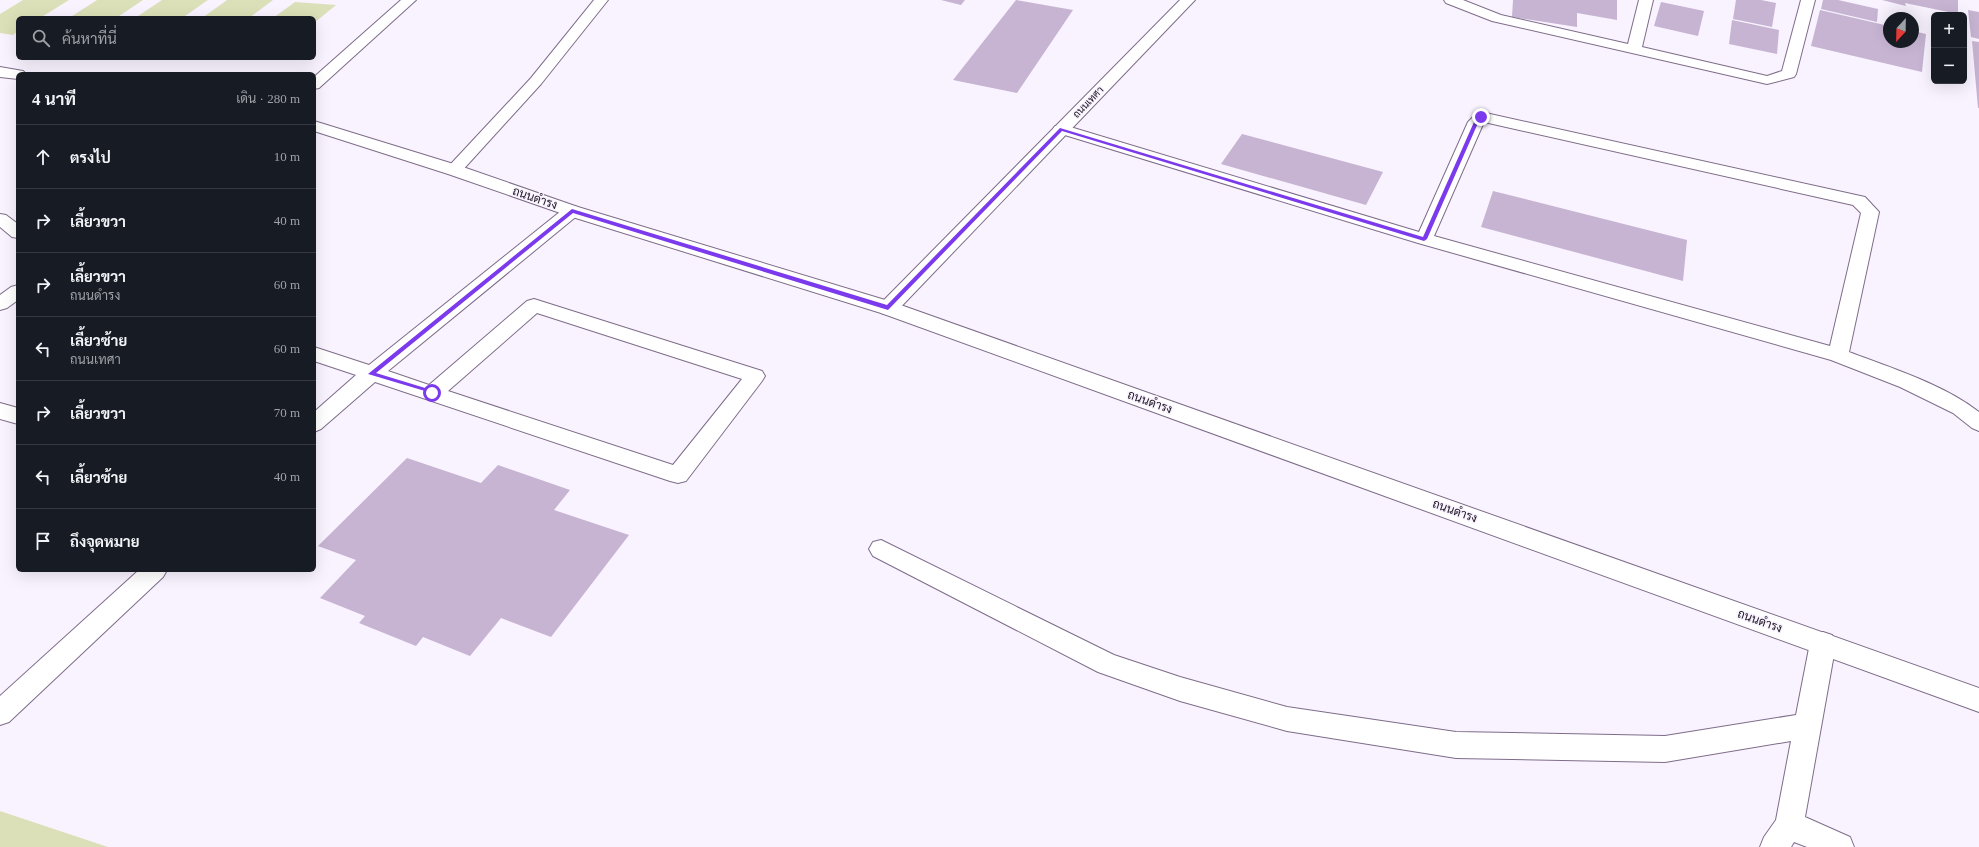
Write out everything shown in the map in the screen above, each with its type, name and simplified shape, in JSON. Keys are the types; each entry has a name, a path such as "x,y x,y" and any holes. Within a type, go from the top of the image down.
{"street":[{"name":"ถนนเทศา","path":"888,308 1188,0"},
{"path":"0,72 16,74"},
{"name":"ถนนดำรง","path":"316,127 454,170 572,211 888,308 1979,700"},
{"path":"1941,686 1979,682"}],"lane":[{"path":"316,83 409,0"},
{"path":"454,170 536,81 601,0"},
{"path":"1451,0 1497,18 1767,80 1789,74 1808,0"},
{"path":"1634,50 1646,0"},
{"path":"1424,239 1476,122 1481,117 1859,201 1870,212 1838,355"},
{"path":"1062,129 1424,239 1838,355 1907,382 1954,404 1979,423"},
{"path":"316,422 371,374 572,211"},
{"path":"0,219 16,231"},
{"path":"0,304 16,292"},
{"path":"316,355 678,475 755,376 534,305 432,393"},
{"path":"0,411 16,415"},
{"path":"881,549 1107,664 1180,689 1287,719 1456,745 1666,749 1807,726"},
{"path":"0,713 153,572"},
{"path":"1823,644 1807,726 1782,836 1840,847"}],"green space":[{"path":"23,0 69,0 43,16 16,16 16,33 13,35 0,33 0,14"},
{"path":"97,0 143,0 119,16 72,16"},
{"path":"162,0 208,0 185,16 138,16"},
{"path":"227,0 273,0 252,16 205,16"},
{"path":"295,2 336,5 316,21 316,16 276,16"},
{"path":"0,811 108,847 0,847"}],"building":[{"path":"941,0 965,0 961,5"},
{"path":"1016,0 1073,10 1017,93 953,80"},
{"path":"1513,0 1617,0 1617,20 1577,13 1577,27 1512,17"},
{"path":"1736,0 1761,0 1776,3 1772,27 1733,19"},
{"path":"1823,0 1838,0 1878,9 1877,22 1821,9"},
{"path":"1882,0 1958,0 1958,12 1948,12 1905,3 1906,6"},
{"path":"1661,2 1704,11 1698,36 1654,26"},
{"path":"1820,10 1883,25 1883,48 1919,48 1919,32 1926,34 1922,72 1811,46"},
{"path":"1968,10 1979,12 1979,39 1971,37"},
{"path":"1732,20 1779,30 1777,54 1729,44"},
{"path":"1972,41 1979,42 1979,108 1978,108"},
{"path":"1242,134 1383,172 1366,205 1221,164"},
{"path":"1493,191 1687,240 1683,281 1481,227"},
{"path":"407,458 481,483 498,465 570,490 554,510 629,535 551,637 501,618 470,656 423,637 416,646 359,623 365,616 320,598 356,560 318,546"}],"route":[{"path":"432,393 371,374 572,211 888,308 1062,129 1424,239 1476,122 1481,117"}]}
